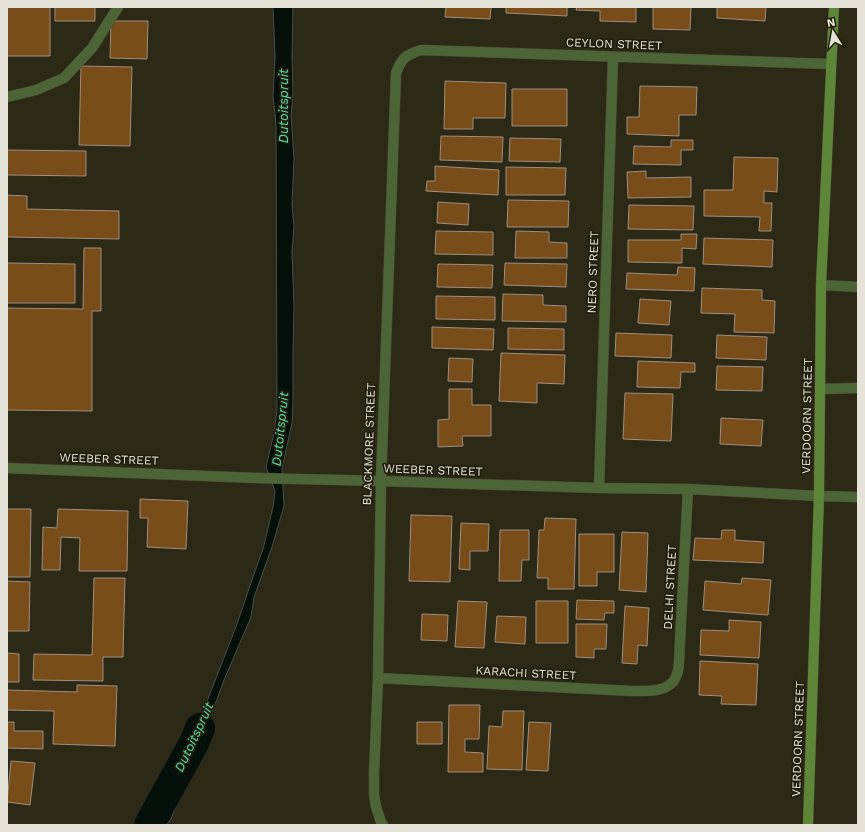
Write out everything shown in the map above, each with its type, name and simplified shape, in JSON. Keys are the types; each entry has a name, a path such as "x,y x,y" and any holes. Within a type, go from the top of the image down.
{"street":[{"path":"7,97 36,90 64,78 92,48 118,7"},
{"name":"VERDOORN STREET","path":"808,825 819,496 821,285 834,7"},
{"name":"CEYLON STREET","path":"399,63 408,54 421,50 831,64"},
{"name":"NERO STREET","path":"599,488 613,57"},
{"name":"BLACKMORE STREET","path":"383,825 376,807 374,765 378,678 381,481 396,73 399,63"},
{"path":"821,285 858,287"},
{"path":"820,389 858,388"},
{"name":"WEEBER STREET","path":"7,468 257,478 599,488 688,489 858,497"},
{"name":"DELHI STREET","path":"672,684 676,678 679,661 688,489"},
{"name":"KARACHI STREET","path":"378,678 632,691 658,690 672,684"}],"water":[{"path":"273,7 293,7 293,93 291,116 294,159 292,205 294,226 292,252 294,306 293,404 292,423 282,468 284,506 272,547 254,597 251,617 204,730 171,819 166,825 155,825 185,758 237,624 263,549 273,507 275,491 266,467 274,433 277,410 276,124 273,96 275,57"}],"building":[{"path":"7,7 50,7 50,56 7,56"},
{"path":"55,7 95,7 95,21 55,21"},
{"path":"446,7 491,7 490,19 445,17"},
{"path":"506,7 567,7 567,16 506,13"},
{"path":"577,7 636,7 636,22 600,21 600,11 576,10"},
{"path":"653,7 691,7 690,30 653,29"},
{"path":"717,7 766,7 765,21 717,18"},
{"path":"111,21 148,21 147,59 110,58"},
{"path":"81,66 132,67 130,146 79,145"},
{"path":"445,81 506,83 505,118 473,118 473,129 444,129"},
{"path":"640,86 697,87 696,115 679,115 679,136 627,134 627,117 639,117"},
{"path":"512,89 567,89 567,126 512,126"},
{"path":"441,136 503,137 502,162 440,160"},
{"path":"510,138 561,139 560,162 509,161"},
{"path":"671,140 693,140 693,150 681,150 681,165 633,164 634,146 671,147"},
{"path":"7,150 86,151 86,176 7,175"},
{"path":"734,157 778,158 777,192 764,191 764,203 772,203 771,231 759,231 760,217 704,216 704,190 733,190"},
{"path":"435,166 499,170 498,195 426,191 427,181 435,181"},
{"path":"506,167 566,168 565,195 506,195"},
{"path":"646,171 646,178 691,177 691,197 628,198 627,172"},
{"path":"7,195 27,196 27,209 119,211 119,239 7,237"},
{"path":"508,200 569,201 568,227 507,227"},
{"path":"438,202 469,204 468,225 437,223"},
{"path":"629,205 694,206 693,230 628,229"},
{"path":"436,231 493,232 493,255 435,254"},
{"path":"516,231 549,232 549,242 567,243 567,258 515,258"},
{"path":"681,234 697,234 696,249 682,248 682,263 628,262 628,240 681,240"},
{"path":"704,238 773,240 772,267 703,264"},
{"path":"84,248 101,248 101,311 92,311 92,411 7,410 7,308 83,309"},
{"path":"7,263 75,264 75,303 7,303"},
{"path":"505,263 567,264 566,287 504,285"},
{"path":"438,264 493,265 492,288 437,287"},
{"path":"678,267 695,268 694,291 626,289 627,273 677,275"},
{"path":"702,288 762,290 762,300 775,301 774,333 734,332 735,314 701,313"},
{"path":"503,294 543,295 543,305 566,306 566,322 502,321"},
{"path":"436,296 495,297 495,320 436,319"},
{"path":"640,299 671,301 669,325 638,323"},
{"path":"432,327 494,329 493,350 432,348"},
{"path":"508,328 564,329 564,350 508,349"},
{"path":"616,333 672,335 671,358 615,356"},
{"path":"717,335 767,337 766,360 716,358"},
{"path":"501,353 565,355 564,384 537,383 537,403 499,401"},
{"path":"449,358 473,359 472,382 448,381"},
{"path":"638,361 695,363 695,372 681,372 680,388 637,387"},
{"path":"717,366 763,367 762,391 716,390"},
{"path":"449,389 472,389 472,405 491,405 491,436 462,436 463,446 438,447 438,420 449,419"},
{"path":"625,393 673,394 671,441 623,439"},
{"path":"721,418 763,420 761,446 720,444"},
{"path":"140,499 188,501 186,549 147,547 148,518 140,518"},
{"path":"7,509 31,509 30,577 7,577"},
{"path":"58,509 128,511 127,571 79,571 80,538 61,537 60,570 42,570 43,527 57,528"},
{"path":"411,515 452,516 450,582 409,581"},
{"path":"545,518 576,519 574,589 548,589 548,578 537,578 539,530 544,530"},
{"path":"461,523 489,524 488,551 470,551 470,570 459,569"},
{"path":"500,530 529,530 529,560 522,560 521,581 499,581"},
{"path":"722,530 735,530 735,540 764,542 763,563 693,560 695,538 721,539"},
{"path":"622,532 648,533 646,592 619,590"},
{"path":"579,534 614,534 614,572 597,572 597,586 579,586"},
{"path":"94,578 125,578 123,657 103,657 103,681 33,680 34,654 92,655"},
{"path":"742,578 771,580 768,615 703,610 705,581 741,584"},
{"path":"7,581 30,582 29,631 7,631"},
{"path":"577,600 614,601 614,613 605,613 604,620 576,619"},
{"path":"458,601 487,602 484,648 455,647"},
{"path":"536,601 568,601 568,643 536,643"},
{"path":"625,606 649,608 647,646 638,645 637,664 622,663"},
{"path":"422,614 448,615 447,641 421,640"},
{"path":"497,616 526,617 525,644 495,642"},
{"path":"729,620 761,622 759,658 700,655 701,630 729,631"},
{"path":"576,624 607,624 606,649 594,649 594,658 576,657"},
{"path":"7,653 19,654 19,682 7,682"},
{"path":"700,661 758,664 756,705 721,704 722,696 699,695"},
{"path":"77,685 117,686 115,746 53,744 54,711 7,710 7,690 77,692"},
{"path":"449,705 480,705 479,739 465,739 465,752 483,753 483,772 448,772"},
{"path":"503,711 524,711 522,770 487,769 489,726 502,727"},
{"path":"7,722 14,722 14,731 43,731 43,749 7,748"},
{"path":"417,722 442,722 442,744 417,744"},
{"path":"529,722 551,723 548,771 526,770"},
{"path":"11,761 35,763 30,805 7,802"}],"waterway":[{"name":"Dutoitspruit","path":"149,825 195,741 200,728"}]}
